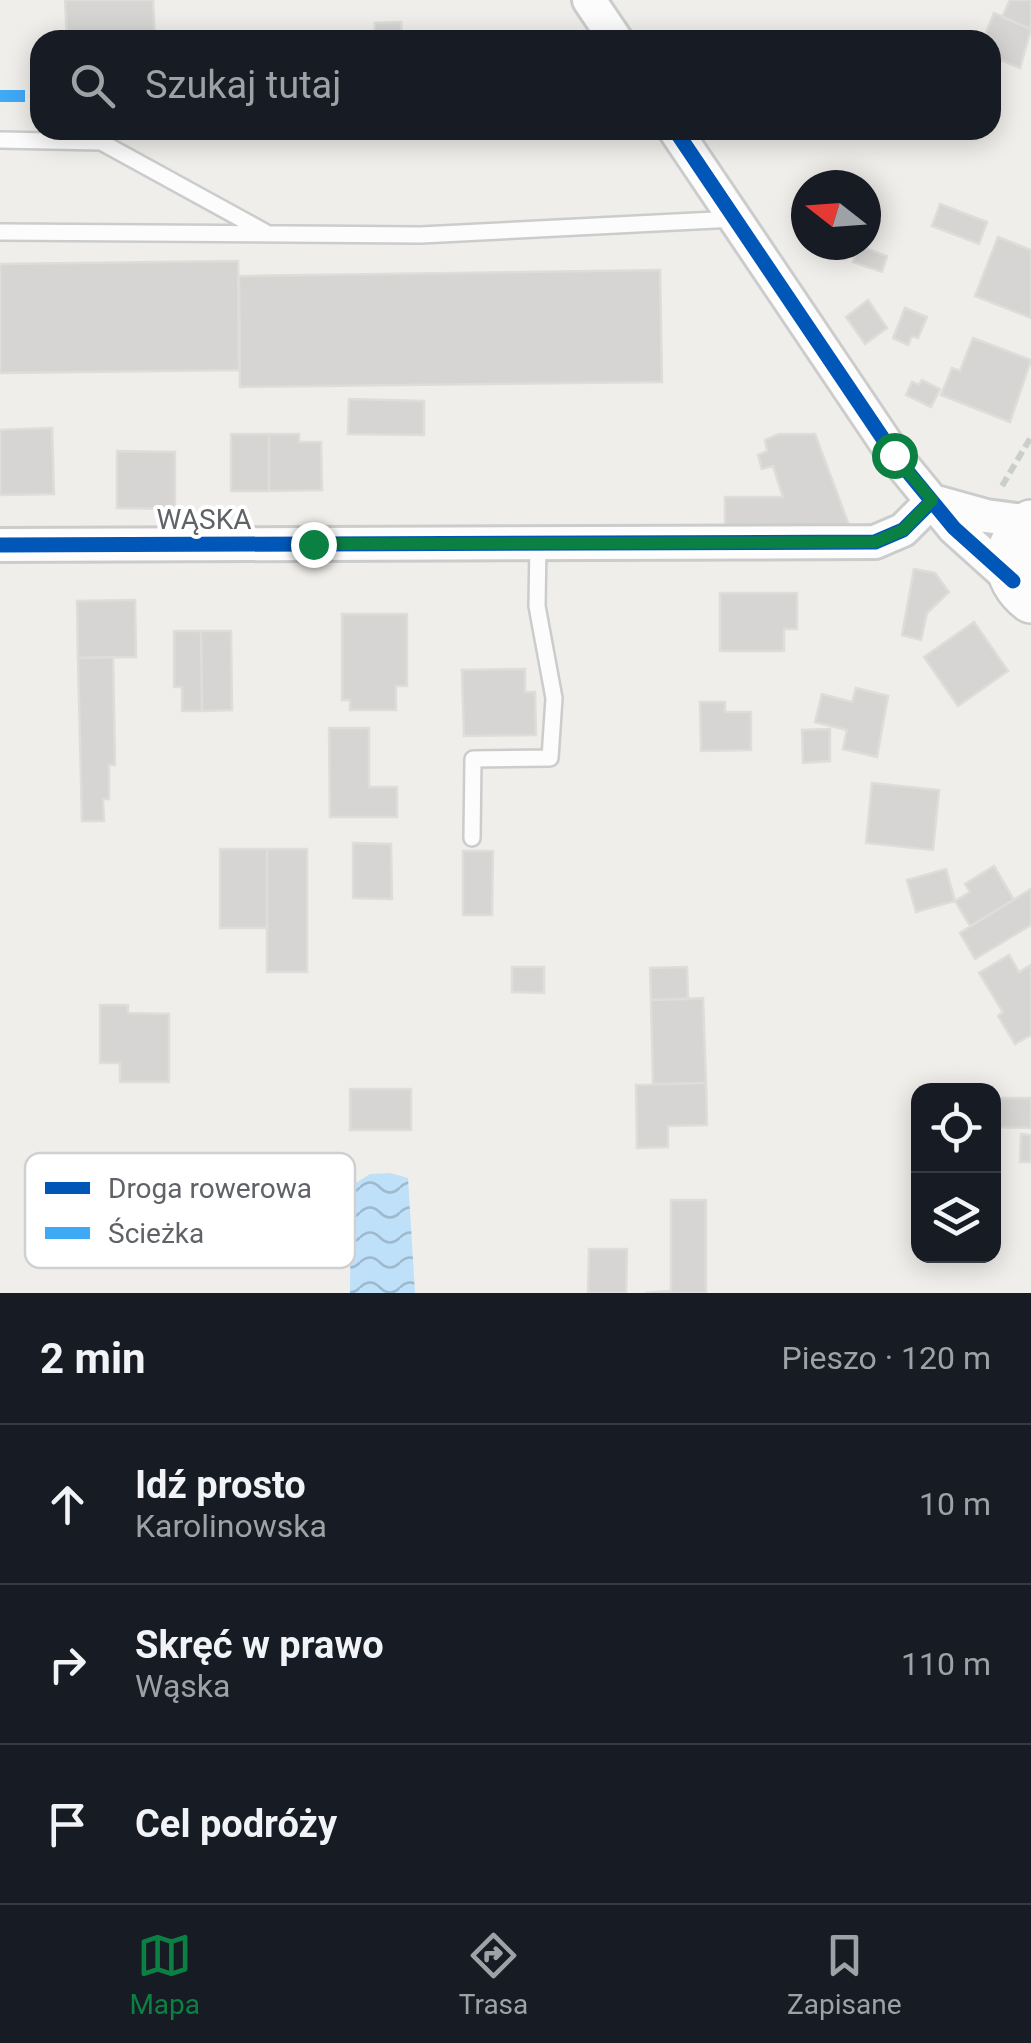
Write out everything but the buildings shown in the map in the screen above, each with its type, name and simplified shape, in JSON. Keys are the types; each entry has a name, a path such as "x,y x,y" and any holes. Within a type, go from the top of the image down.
{"street":[{"path":"589,0 609,30"},
{"path":"682,140 882,438 954,528 1022,590"},
{"path":"932,500 986,516 1031,522"},
{"name":"WĄSKA","path":"0,545 875,542 903,530 932,500"},
{"path":"1022,590 1008,568 1013,541 1031,522"}],"lane":[{"path":"0,140 102,142 269,234"},
{"path":"0,232 421,236 735,219"},
{"path":"472,838 473,759 550,758 554,698 537,606 538,543"}],"water":[{"path":"390,1173 408,1178 415,1293 350,1293 350,1268 355,1268 355,1183 370,1174"}],"marked path":[{"path":"0,96 30,96"}],"cycle path":[{"path":"682,140 894,455 954,528 1013,581"},
{"path":"0,545 875,542 903,530 932,501"}],"route":[{"path":"313,544 875,542 903,530 932,500 894,455"}]}
